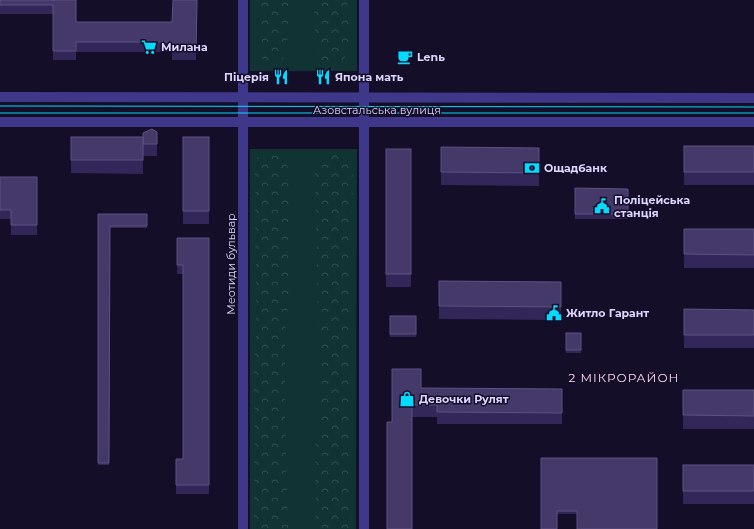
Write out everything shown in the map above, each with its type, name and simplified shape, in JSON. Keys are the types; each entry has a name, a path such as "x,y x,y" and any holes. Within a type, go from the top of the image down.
{"street":[{"name":"Меотиди бульвар","path":"243,0 243,529"},
{"path":"364,0 364,529"},
{"name":"Азовстальська вулиця","path":"0,97 754,98"},
{"name":"Азовстальська вулиця","path":"0,122 754,122"}],"green space":[{"path":"250,0 357,0 357,71 250,71"},
{"path":"258,0 288,0 286,50 282,60 278,62 267,62 260,56"},
{"path":"314,0 347,0 349,39 343,62 326,65 320,63 318,59 318,42 314,23"},
{"path":"250,149 357,149 356,529 250,529"},
{"path":"332,153 344,156 352,168 353,179 349,306 352,367 350,421 352,529 316,529 315,449 319,423 319,370 315,169 321,158"},
{"path":"263,156 276,156 285,159 290,182 288,245 289,299 285,330 285,416 288,529 254,529 255,413 253,379 256,331 255,166 256,158"}],"building":[{"path":"0,0 76,0 76,22 172,22 173,0 197,0 196,51 172,51 172,42 76,42 76,51 53,51 53,5 0,5"},
{"path":"152,129 157,132 157,144 143,144 143,133"},
{"path":"71,137 143,137 143,160 71,160"},
{"path":"183,137 209,137 209,211 183,211"},
{"path":"684,146 754,146 754,172 684,172"},
{"path":"441,147 539,148 539,173 441,172"},
{"path":"386,149 411,149 411,274 386,274"},
{"path":"0,177 37,177 37,225 11,225 11,210 0,210"},
{"path":"575,188 628,189 628,214 575,214"},
{"path":"98,214 147,214 147,226 110,226 109,463 98,463"},
{"path":"684,229 754,229 754,255 684,254"},
{"path":"177,238 209,238 209,485 176,485 176,459 183,459 183,265 177,265"},
{"path":"439,281 561,282 561,307 439,306"},
{"path":"684,309 754,310 754,335 684,335"},
{"path":"390,316 416,316 416,334 390,334"},
{"path":"566,333 581,333 581,350 566,350"},
{"path":"392,369 421,369 421,388 562,389 562,413 437,412 437,405 412,405 412,529 387,529 387,422 392,422"},
{"path":"683,390 754,390 754,416 683,415"},
{"path":"541,458 657,458 657,529 577,529 577,511 557,511 557,529 541,529"},
{"path":"683,465 754,465 754,491 683,491"}],"tram line":[{"path":"0,106 754,107"},
{"path":"0,113 754,113"}],"place":[{"name":"Милана","path":"149,47"},
{"name":"Lenь","path":"405,57"},
{"name":"Піцерія","path":"281,77"},
{"name":"Япона мать","path":"323,77"},
{"name":"Ощадбанк","path":"532,168"},
{"name":"Поліцейська станція","path":"602,206"},
{"name":"Житло Гарант","path":"554,313"},
{"name":"Девочки Рулят","path":"407,399"}],"district":[{"name":"2 МІКРОРАЙОН","path":"624,378"}]}
